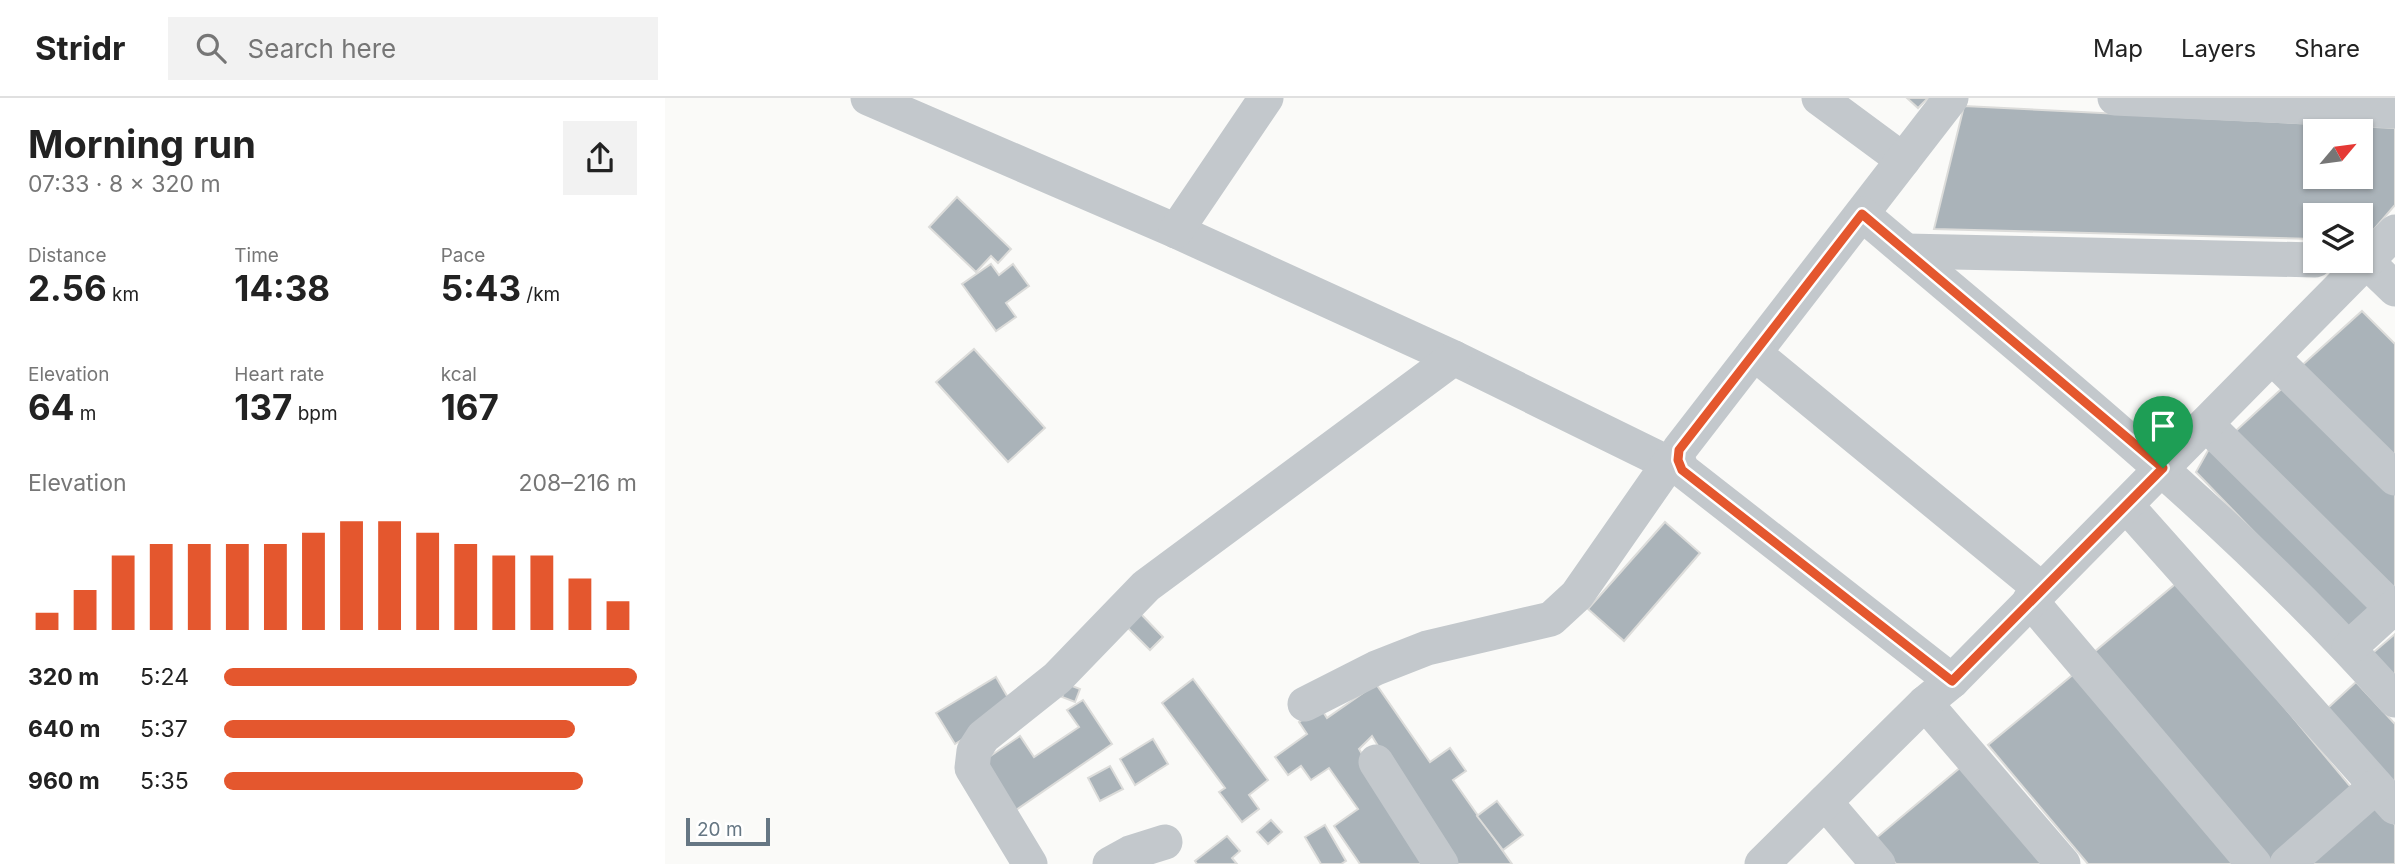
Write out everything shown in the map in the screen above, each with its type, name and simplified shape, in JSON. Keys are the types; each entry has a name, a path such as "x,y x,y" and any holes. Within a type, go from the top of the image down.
{"street":[{"path":"1176,231 1266,98"},
{"path":"1819,98 1903,160"},
{"path":"1305,704 1376,668 1427,648 1462,638 1535,625 1551,618 1577,596 1675,466 1679,450 1951,98"},
{"path":"2115,98 2325,103 2395,111"},
{"path":"872,99 1176,231 1454,358 1675,466 1952,681"},
{"path":"1862,214 2163,468 2349,648 2395,700"},
{"path":"2373,251 2395,232"},
{"path":"1906,251 2303,260"},
{"path":"2373,270 2395,289"},
{"path":"1762,864 1925,703 1952,681 2272,357 2351,273"},
{"path":"1753,353 2035,595 2254,864"},
{"path":"2272,357 2395,478"},
{"path":"1030,864 978,783 972,768 974,751 983,737 1056,678 1109,619 1146,586 1454,358"},
{"path":"2206,424 2394,608 2349,648"},
{"path":"2126,505 2386,796 2287,864"},
{"path":"1925,703 2063,864"},
{"path":"1375,762 1441,864"},
{"path":"1825,802 1878,864"},
{"path":"1110,864 1130,853 1165,842"}],"building":[{"path":"1907,98 1928,98 1918,108"},
{"path":"1964,106 2303,123 2303,189 2373,189 2373,127 2395,128 2395,205 2373,231 2373,203 2303,203 2303,239 1934,229"},
{"path":"957,197 1011,249 998,263 991,256 976,272 929,227"},
{"path":"991,264 999,275 1013,264 1029,286 1006,303 1016,317 996,331 962,284"},
{"path":"2362,311 2395,344 2395,460 2299,368"},
{"path":"974,349 1045,428 1008,462 936,382"},
{"path":"2290,381 2395,487 2395,589 2228,438"},
{"path":"2214,440 2374,606 2349,630 2196,472"},
{"path":"1665,522 1700,553 1624,641 1588,609"},
{"path":"2179,581 2355,792 2268,864 2093,653"},
{"path":"1139,612 1163,637 1150,650 1125,625"},
{"path":"2395,634 2395,688 2368,657"},
{"path":"2075,673 2234,864 2088,864 1988,745"},
{"path":"996,677 1014,708 955,744 936,713"},
{"path":"1193,679 1268,780 1249,795 1259,809 1242,822 1219,792 1225,788 1162,703"},
{"path":"2356,682 2395,724 2395,801 2318,717"},
{"path":"1067,684 1080,689 1075,702 1062,697"},
{"path":"1376,684 1430,762 1450,748 1466,771 1453,780 1512,864 1450,864 1372,736 1359,749 1426,864 1360,864 1334,826 1358,809 1329,768 1311,780 1301,766 1288,775 1275,757 1307,734 1299,722 1320,707 1327,718"},
{"path":"1083,700 1112,744 1016,810 983,761 1020,736 1034,757 1079,727 1067,710"},
{"path":"1153,739 1168,764 1135,785 1120,759"},
{"path":"1110,766 1123,789 1100,801 1088,778"},
{"path":"1961,767 2042,864 1896,864 1875,839"},
{"path":"1497,801 1523,835 1503,850 1477,816"},
{"path":"2378,803 2395,825 2395,864 2304,864"},
{"path":"1271,820 1282,832 1268,844 1257,832"},
{"path":"1325,825 1346,861 1341,864 1321,864 1305,837"},
{"path":"1227,836 1240,851 1232,858 1237,864 1197,864 1195,861"}],"route":[{"path":"1862,214 2163,468 1952,681 1682,470 1678,460 1679,450 1862,214"}]}
